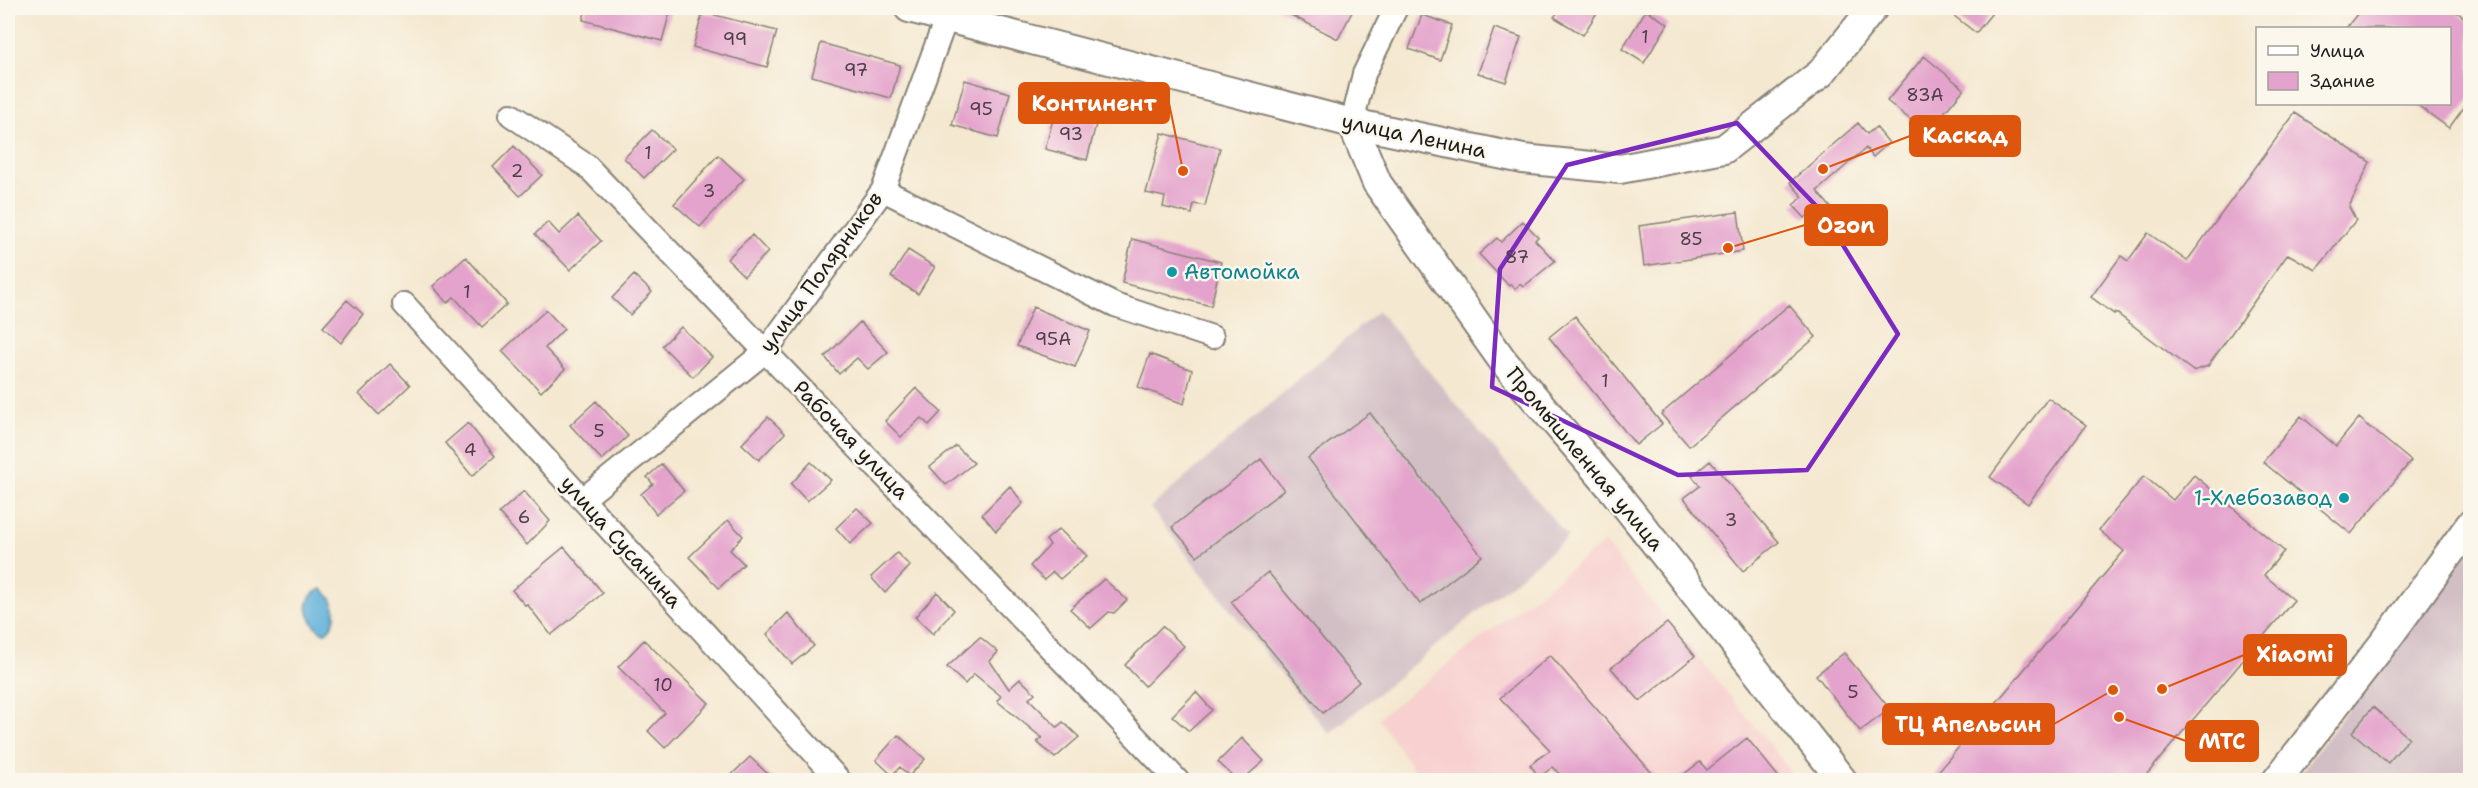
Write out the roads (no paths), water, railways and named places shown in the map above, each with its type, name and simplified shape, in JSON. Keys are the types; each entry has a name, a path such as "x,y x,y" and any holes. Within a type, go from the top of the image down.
{"street":[{"name":"улица Ленина","path":"909,8 947,12 1352,123 1523,159 1620,169 1724,149 1821,73 1873,8"},
{"path":"1352,123 1364,74 1396,8"},
{"name":"улица Полярников","path":"583,499 766,351 883,190 947,12"},
{"name":"Рабочая улица","path":"511,115 587,166 1177,780"},
{"name":"Промышленная улица","path":"1352,123 1377,183 1503,361 1615,492 1842,780"},
{"path":"883,190 1115,305 1212,337"},
{"name":"улица Сусанина","path":"404,304 839,780"},
{"path":"2277,780 2386,640 2470,525"}],"water":[{"path":"322,589 331,599 335,611 333,623 324,633 313,623 308,610 310,598"}],"place":[{"name":"Каскад","path":"1823,169"},
{"name":"Континент","path":"1183,171"},
{"name":"Ozon","path":"1728,248"},
{"name":"Автомойка","path":"1172,272"},
{"name":"1-Хлебозавод","path":"2344,498"},
{"name":"Xiaomi","path":"2162,689"},
{"name":"ТЦ Апельсин","path":"2113,690"},
{"name":"МТС","path":"2119,717"}]}
